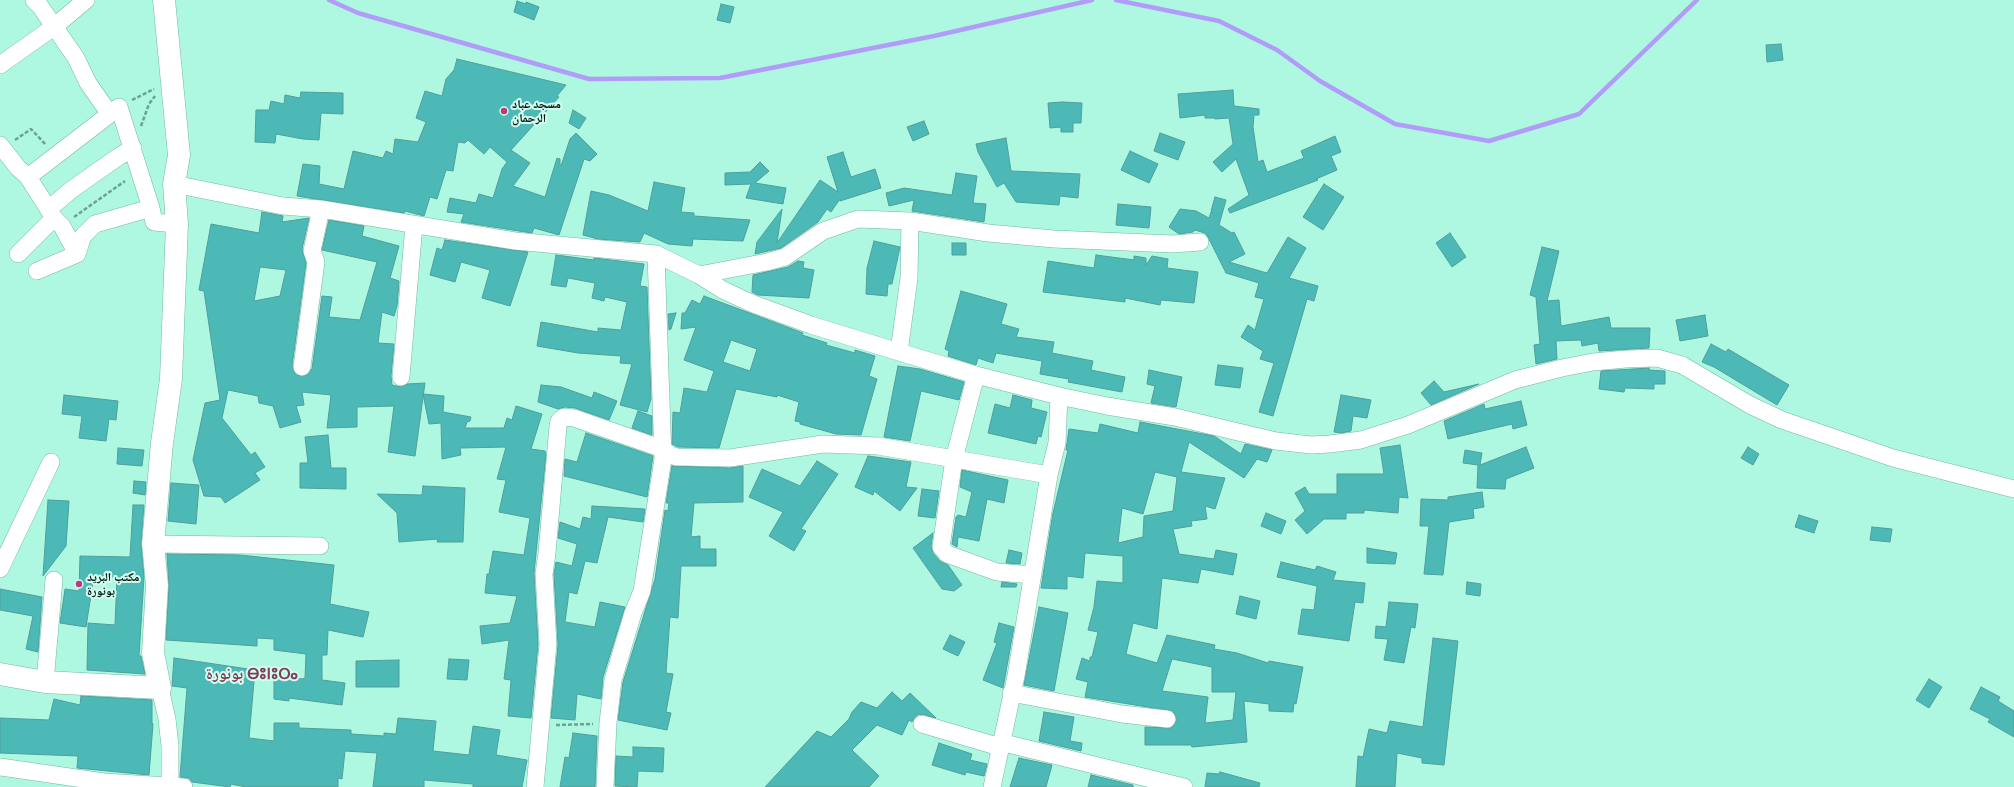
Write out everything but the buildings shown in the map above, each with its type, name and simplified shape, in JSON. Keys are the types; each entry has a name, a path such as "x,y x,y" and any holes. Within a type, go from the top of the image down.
{"street":[{"path":"34,0 76,58 88,84 114,110 133,148 154,222 177,224"},
{"path":"0,65 54,26 86,0"},
{"path":"0,767 104,782 175,787 167,719 154,653 157,585 154,544 162,443 171,379 177,224 174,184 179,155 164,0"},
{"path":"28,177 114,110"},
{"path":"2,147 18,168 28,177 56,217 77,254"},
{"path":"18,254 56,217 71,190 133,148"},
{"path":"174,184 283,206 321,209 515,241 656,254 700,275 723,290 782,314 899,352 976,375 1059,396 1107,406 1175,417 1276,440 1310,445 1361,440 1408,425 1515,380 1528,376 1592,362 1656,358 1682,365 1750,405 1777,418 1893,458 2014,489"},
{"path":"37,271 77,254 83,236 95,224 151,208"},
{"path":"302,367 316,262 312,251 321,209"},
{"path":"700,275 785,257 823,231 858,220 910,221 988,233 1054,239 1173,244 1200,242"},
{"path":"899,352 909,278 910,221"},
{"path":"401,377 414,224"},
{"path":"605,787 608,723 613,680 633,613 642,591 647,569 663,449 656,254"},
{"path":"976,375 954,460 942,538 943,551 947,554 997,572 1033,575"},
{"path":"992,787 1011,693 1016,676 1049,475 1058,443 1059,396"},
{"path":"535,787 548,644 544,574 559,421 564,417 574,418 663,449 670,455 677,457 730,458 822,444 878,446 1049,475"},
{"path":"0,569 51,462"},
{"path":"154,544 320,546"},
{"path":"45,682 54,580"},
{"path":"0,674 45,682 160,688"},
{"path":"1011,693 1122,714 1167,719"},
{"path":"922,724 1000,744 1184,787"}],"path":[{"path":"114,110 157,87"},
{"path":"133,148 149,104 158,91"},
{"path":"2,147 30,129 56,155"},
{"path":"56,217 140,170"},
{"path":"540,724 560,726 608,723"}],"waterway":[{"path":"329,0 358,13 589,79 720,78 934,36 1092,0"},
{"path":"1116,0 1219,21 1277,50 1320,81 1395,124 1489,141 1579,114 1697,0"}],"place":[{"name":"مسجد عباد الرحمان","path":"504,111"},
{"name":"مكتب البريد بونورة","path":"79,584"}],"district":[{"name":"بونورة ⴱⵓⵏⵓⵔⴰ","path":"252,674"}]}
